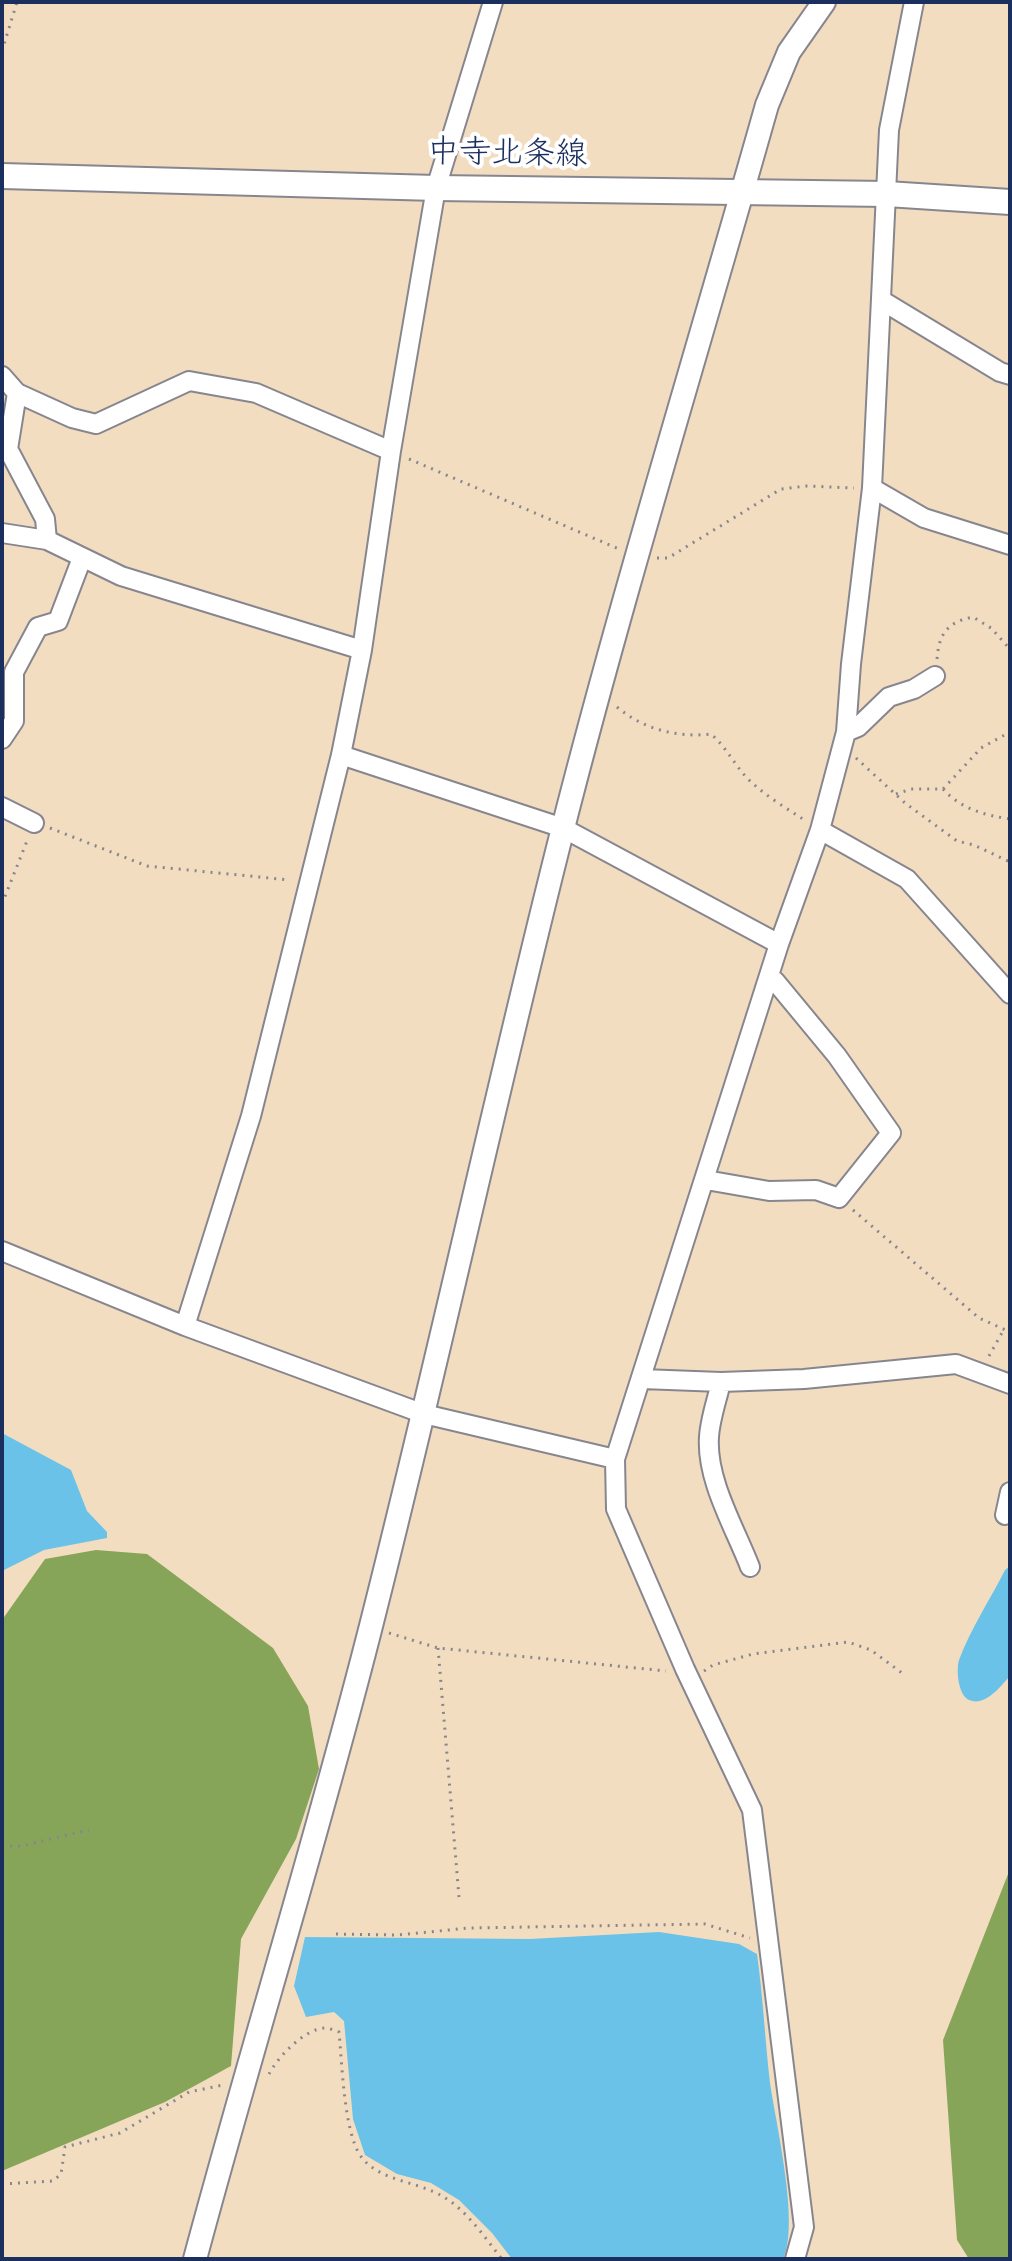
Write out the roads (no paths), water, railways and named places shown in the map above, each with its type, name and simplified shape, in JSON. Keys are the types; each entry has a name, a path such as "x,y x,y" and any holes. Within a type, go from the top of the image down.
{"main road":[{"name":"中寺北条線","path":"2,176 436,188 887,194 1010,202"}],"street":[{"path":"185,1326 251,1116 341,755 362,650 391,451 436,188 493,2"},
{"path":"195,2259 371,1627 424,1414 494,1105 598,691 767,105 789,52 824,2"},
{"path":"795,2259 804,2227 752,1810 691,1681 616,1509 615,1459 779,944 820,830 846,732 872,488 889,130 914,2"},
{"path":"881,300 1000,372 1010,375"},
{"path":"2,376 17,393 72,418 96,424 189,381 256,393 391,451"},
{"path":"17,393 5,449 45,519 47,540"},
{"path":"872,488 924,518 1010,545"},
{"path":"2,533 47,540 121,576 362,650"},
{"path":"2,739 14,721 8,669 38,627 58,621 82,558"},
{"path":"846,732 858,727 889,697 914,689 935,676"},
{"path":"341,755 563,828 779,944"},
{"path":"2,807 34,823"},
{"path":"820,830 907,879 1010,994"},
{"path":"706,1180 769,1191 816,1190 839,1198 891,1133 837,1056 775,981 768,980"},
{"path":"2,1251 185,1326 424,1414 615,1459"},
{"path":"642,1379 721,1382 804,1379 956,1364 1010,1384"},
{"path":"721,1382 709,1438 715,1486 750,1567"},
{"path":"1005,1515 1010,1492"}],"water":[{"path":"2,1433 71,1470 87,1511 107,1532 107,1538 44,1550 2,1571"},
{"path":"1010,1566 1010,1676 987,1698 969,1700 960,1688 959,1660 981,1614"},
{"path":"659,1932 739,1944 757,1954 770,2083 788,2199 788,2243 783,2259 512,2259 492,2233 459,2200 431,2183 397,2174 365,2155 353,2119 344,2021 334,2012 306,2017 294,1986 305,1937 530,1939"}]}
